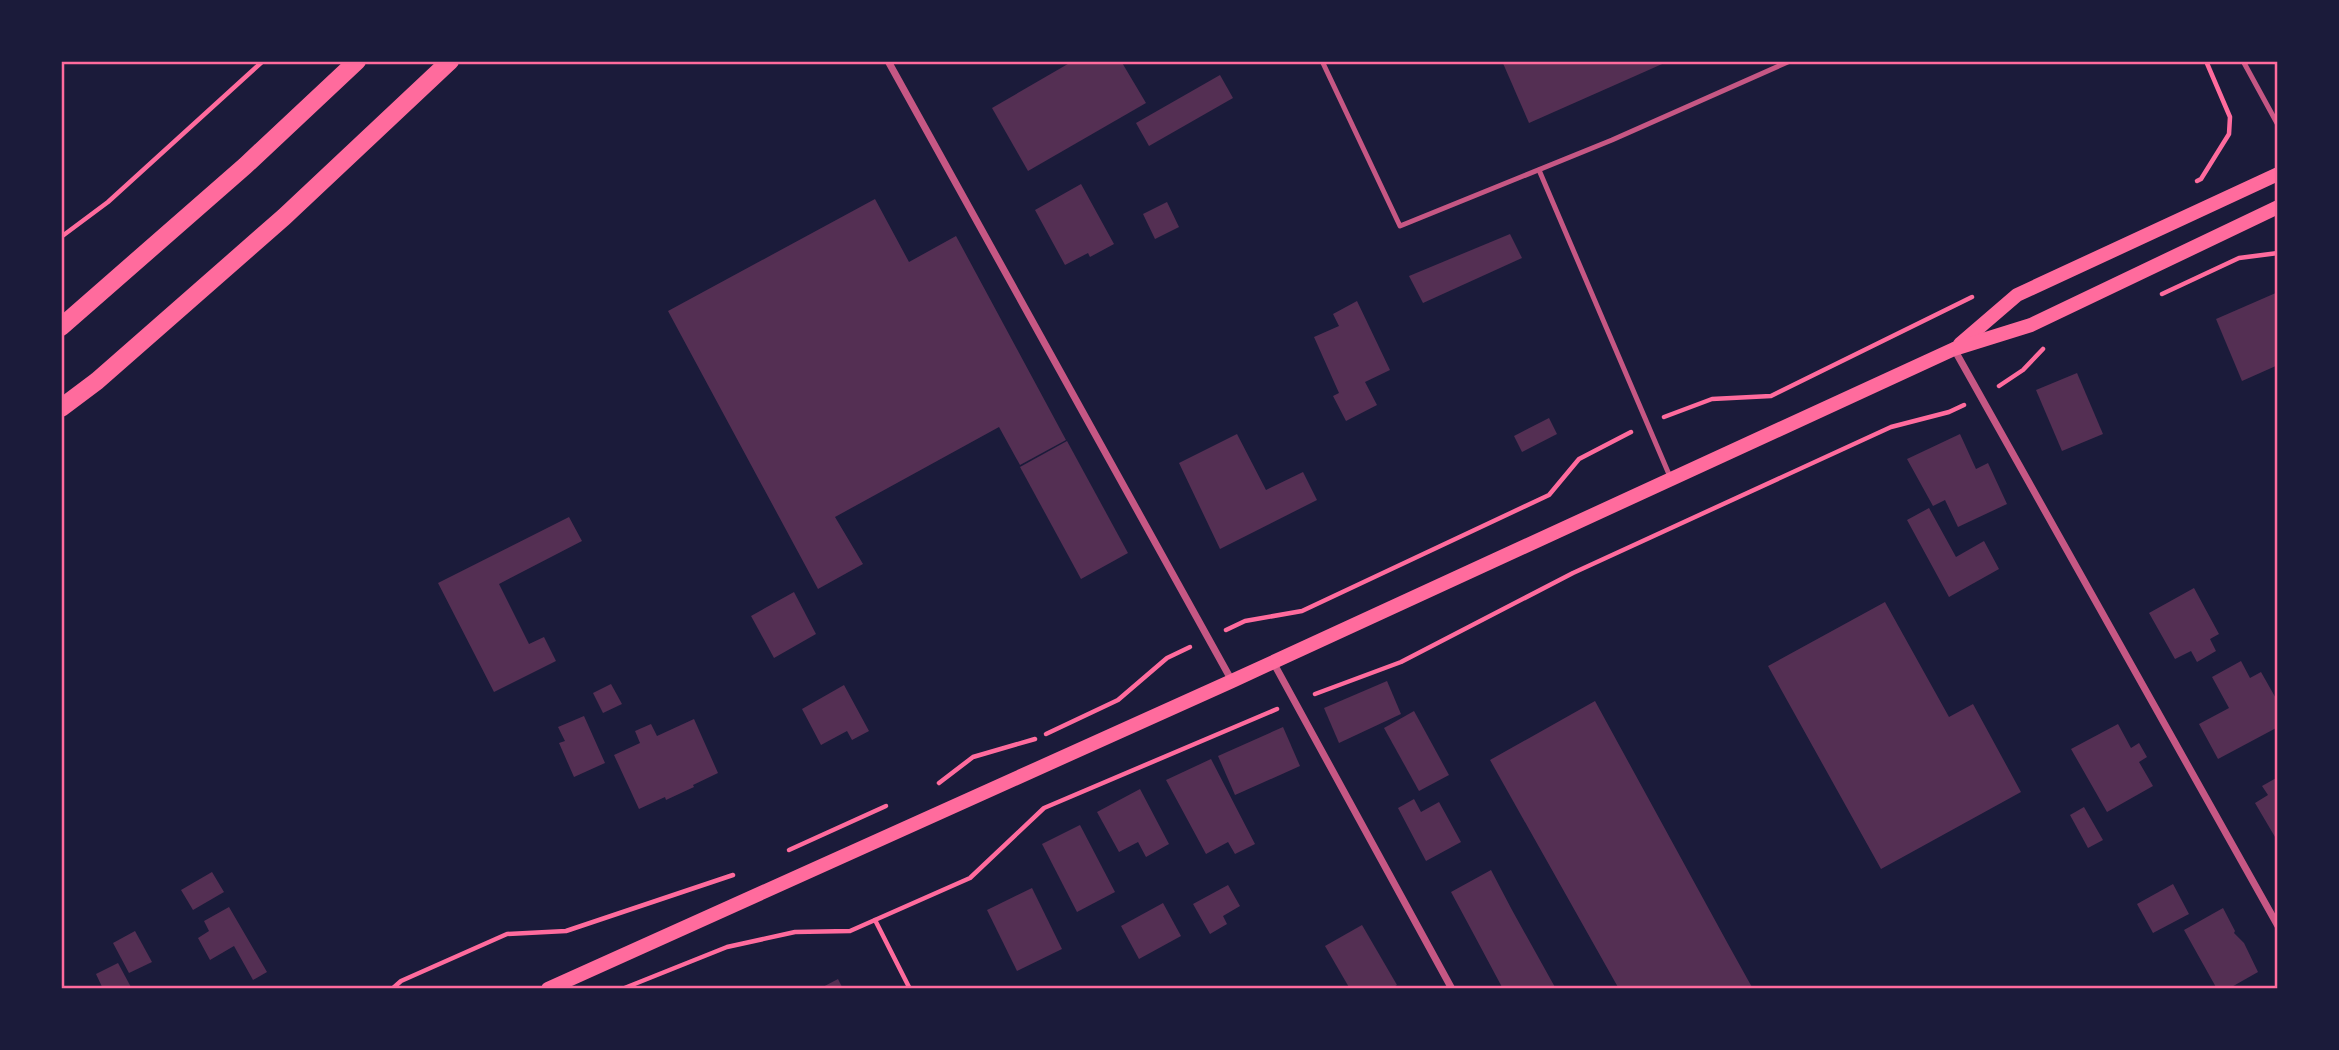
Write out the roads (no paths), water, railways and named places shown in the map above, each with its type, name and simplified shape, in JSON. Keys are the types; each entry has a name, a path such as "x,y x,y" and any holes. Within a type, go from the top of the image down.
{"main road":[{"path":"61,327 245,166 357,61"},
{"path":"61,408 97,381 284,217 450,61"},
{"path":"1954,349 2017,295 2278,174"},
{"path":"548,989 1233,681 1954,349 2031,325 2278,207"}],"street":[{"path":"888,61 1233,681"},
{"path":"1954,349 2278,926"},
{"path":"1273,662 1452,989"}],"lane":[{"path":"1322,61 1400,226 1612,140 1790,61"},
{"path":"2243,61 2278,125"},
{"path":"1539,170 1671,480"}]}
